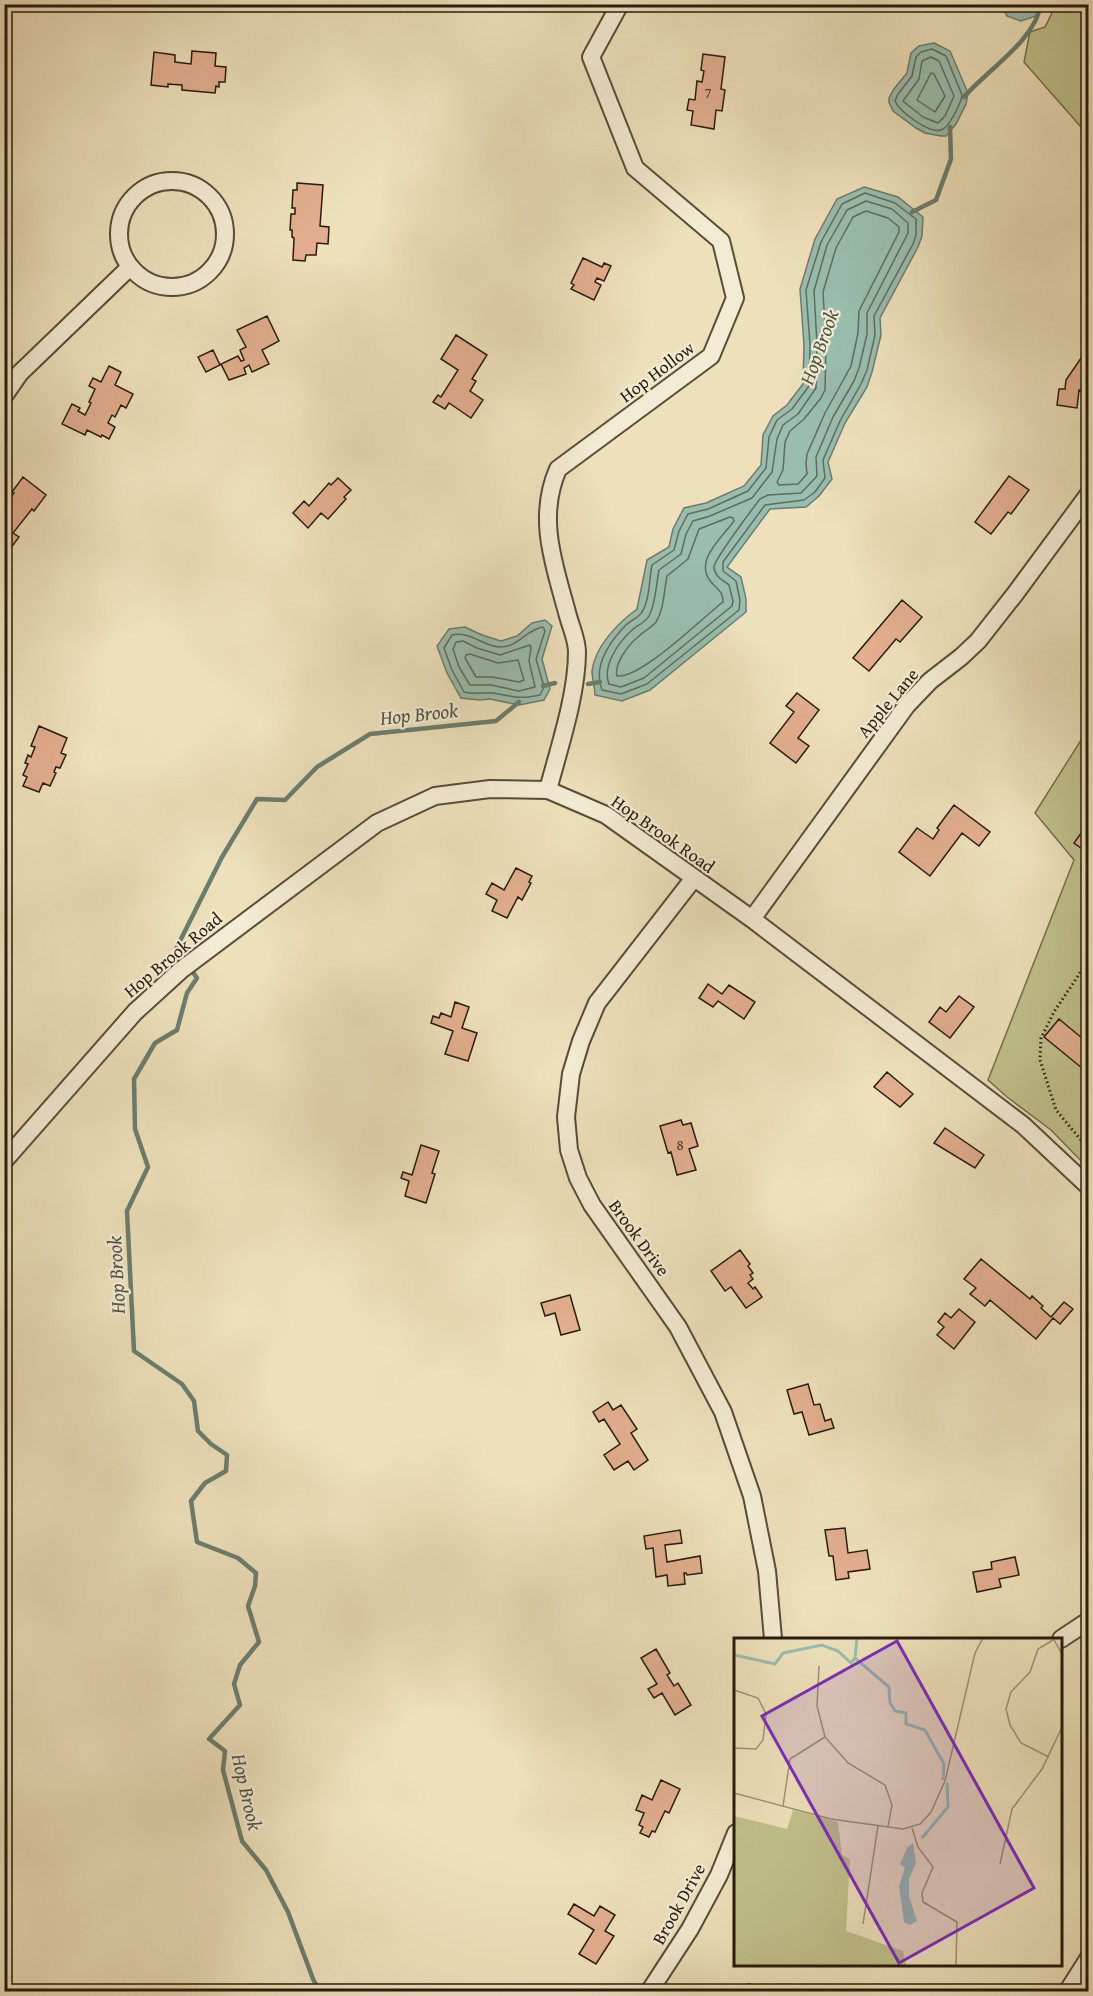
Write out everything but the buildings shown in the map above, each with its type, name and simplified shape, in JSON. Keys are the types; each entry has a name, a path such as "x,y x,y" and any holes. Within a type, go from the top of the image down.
{"street":[{"name":"Hop Hollow","path":"548,790 571,700 577,650 548,532 549,501 558,469 711,356 735,298 721,241 635,168 591,57 620,4"},
{"path":"181,182 208,196 219,210 224,227 224,244 218,260 207,274 193,283 176,287 159,286 143,279 130,267 122,253 119,236 121,220 128,205 139,192 153,185 181,182"},
{"path":"4,396 20,373 130,267"},
{"name":"Apple Lane","path":"752,919 907,705 930,681 978,641 1089,495"},
{"name":"Hop Brook Road","path":"4,1161 135,1012 187,966 377,823 435,796 490,789 548,790 606,815 752,919 1023,1125 1089,1186"},
{"name":"Brook Drive","path":"694,878 597,1003 581,1041 571,1074 566,1117 569,1150 578,1178 592,1205 678,1327 723,1412 752,1496 767,1571 773,1638"},
{"path":"1063,1638 1089,1621"},
{"name":"Brook Drive","path":"649,1992 690,1929 719,1875 734,1838"},
{"path":"1067,1992 1089,1959"}],"path":[{"path":"1089,961 1054,1012 1041,1038 1040,1060 1056,1110 1089,1147"}],"green space":[{"path":"1056,5 1088,5 1088,135 1024,62 1030,32 1045,27"},
{"path":"1088,729 1088,1168 1051,1130 988,1080 1074,860 1035,813"}],"water":[{"path":"1001,4 1042,5 1036,16 1021,21 1007,16"},
{"path":"934,43 950,51 968,93 966,104 956,124 946,136 925,133 916,128 893,111 889,102 894,89 907,73 911,53 919,46"},
{"path":"864,187 898,197 923,217 922,236 880,318 881,335 867,387 845,423 828,462 832,479 819,496 806,507 770,509 727,567 741,577 746,599 746,612 650,690 622,701 595,695 592,671 598,653 615,628 637,609 647,560 669,547 673,529 684,508 706,503 744,486 761,465 763,435 773,416 787,405 803,384 804,345 800,289 815,239 837,199"},
{"path":"545,620 552,626 542,659 550,689 544,700 519,705 490,699 461,698 447,673 437,646 449,629 465,627 501,641 517,636 532,623"}],"waterway":[{"name":"Hop Brook","path":"964,97 1020,43 1037,18 1041,4"},
{"name":"Hop Brook","path":"912,212 936,200 951,159 950,127"},
{"name":"Hop Brook","path":"588,684 600,682"},
{"name":"Hop Brook","path":"543,686 555,683"},
{"name":"Hop Brook","path":"320,1992 288,1912 266,1870 242,1841 223,1770 225,1751 209,1739 240,1705 234,1684 240,1665 259,1642 248,1606 255,1586 256,1573 238,1558 197,1542 191,1501 205,1483 226,1471 227,1455 198,1431 194,1401 182,1384 134,1351 127,1211 148,1167 135,1129 134,1079 155,1043 177,1030 187,993 197,978 176,949 222,857 257,799 285,800 317,767 370,734 496,721 519,702"}]}
